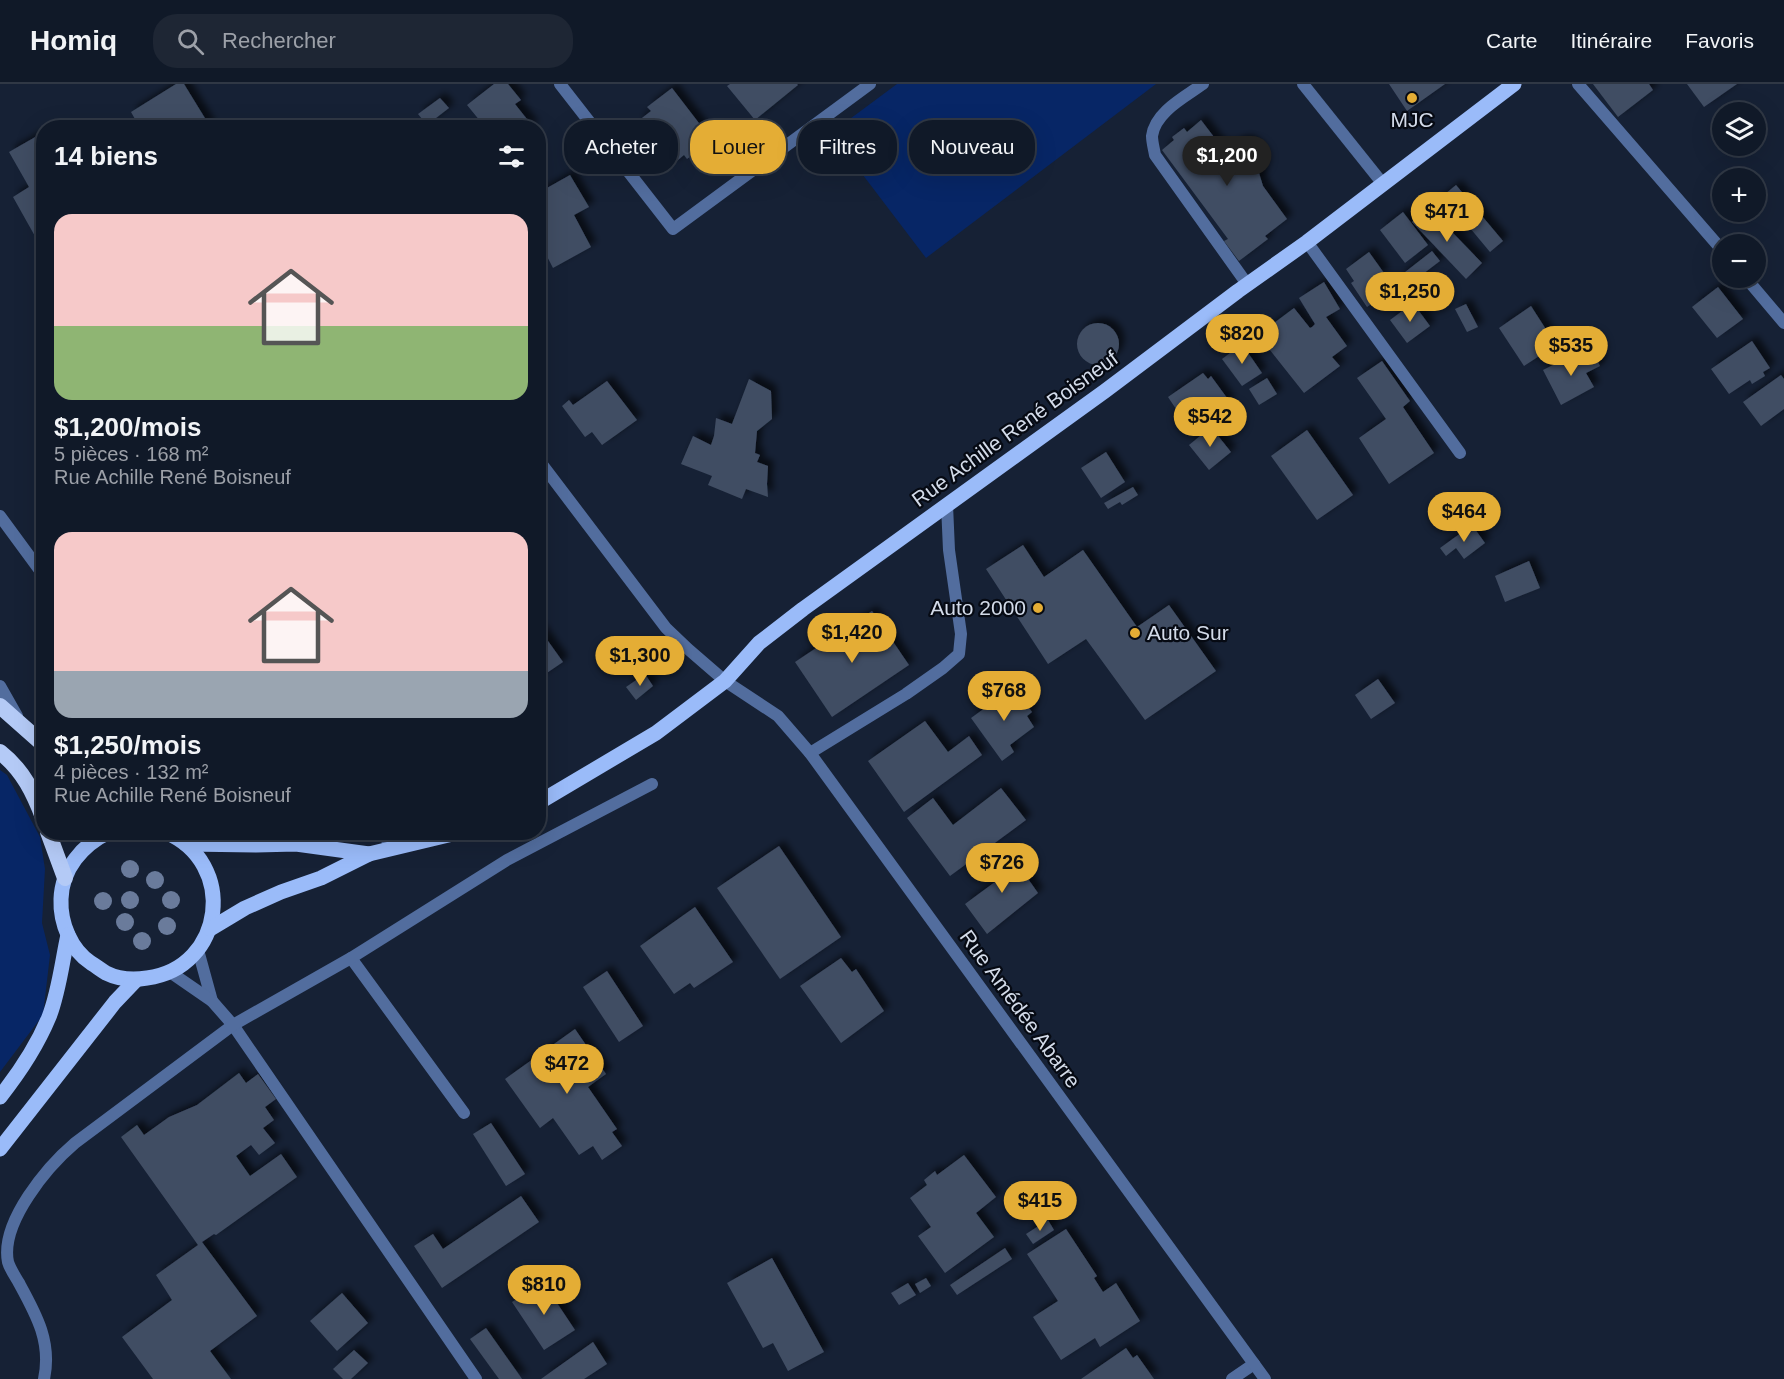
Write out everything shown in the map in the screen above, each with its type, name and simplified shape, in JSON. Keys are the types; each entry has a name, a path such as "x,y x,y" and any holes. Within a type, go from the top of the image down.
{"highway":[{"path":"0,706 36,738"},
{"path":"0,752 11,760 25,777 36,802"},
{"path":"51,840 65,878"}],"main road":[{"name":"Rue Achille René Boisneuf","path":"546,798 656,733 725,681 759,643 1307,242 1514,84"},
{"path":"96,840 74,859 65,878 61,892 63,921 68,935 84,958 108,974 136,980 159,976 181,966 198,950 210,929 214,906 211,883 202,862 186,844 179,840"},
{"path":"210,929 245,908 321,878 369,854 429,840"},
{"path":"186,844 296,844 369,854"},
{"path":"0,1098 32,1050 49,1017 68,935"},
{"path":"0,1149 115,1002 136,980"}],"street":[{"path":"560,84 673,229 870,84"},
{"path":"1203,84 1157,121 1152,137 1155,155 1247,284"},
{"path":"1303,84 1383,184"},
{"path":"1578,84 1712,238"},
{"path":"1307,242 1460,453"},
{"path":"1754,288 1784,323"},
{"name":"Rue Amédée Abarre","path":"546,470 666,628 725,681 778,716 810,753 1265,1379"},
{"path":"810,753 934,675 959,654 961,634 950,550 947,505"},
{"path":"0,516 36,565"},
{"path":"0,686 21,724"},
{"path":"546,840 652,784"},
{"path":"387,840 388,850"},
{"path":"44,1379 44,1339 39,1321 8,1262 6,1249 8,1232 26,1195 55,1160 233,1025 351,958 507,860 545,840"},
{"path":"198,950 212,1001"},
{"path":"351,958 464,1113"},
{"path":"170,972 212,1001 233,1025 476,1379"},
{"path":"1232,1379 1254,1364"}],"shaded area":[{"path":"897,84 1156,84 926,258 862,174 897,174 897,120 849,120"},
{"path":"0,770 7,775 36,829 36,840 40,840 45,869 42,923 50,955 43,1015 0,1072"}],"building":[{"path":"176,84 184,84 206,120 136,120 131,112"},
{"path":"494,84 508,84 521,100 515,104 528,120 497,120 496,118 479,120 467,105"},
{"path":"730,84 798,85 755,120 727,86"},
{"name":"MJC","path":"1389,84 1445,84 1407,111"},
{"path":"1593,84 1649,84 1653,90 1618,117"},
{"path":"1687,84 1737,84 1704,107"},
{"path":"672,88 697,120 690,120 690,157 687,159 684,155 678,160 678,120 639,120 651,111 647,107"},
{"path":"440,98 449,108 433,120 423,120 418,114"},
{"path":"1201,120 1230,158 1234,145 1241,141 1249,141 1257,149 1256,163 1263,186 1287,219 1265,236 1268,239 1239,261 1224,241 1228,239 1162,150 1174,140 1172,137 1184,128 1187,132"},
{"path":"36,137 36,238 13,197 29,187 9,152"},
{"path":"570,175 589,207 574,215 591,247 553,268 546,254 546,188"},
{"path":"1456,185 1503,241 1490,252 1460,216 1449,224 1433,204"},
{"path":"1428,207 1482,263 1466,279 1412,222"},
{"path":"1403,212 1428,245 1405,263 1380,230"},
{"path":"1432,251 1440,261 1409,288 1400,276"},
{"path":"1369,252 1384,273 1372,282 1382,297 1367,307 1351,283 1354,281 1346,269"},
{"path":"1324,282 1340,309 1326,317 1347,346 1332,357 1340,366 1304,393 1258,335 1294,308 1310,328 1312,327 1315,324 1299,298"},
{"path":"1719,288 1743,319 1717,338 1692,307"},
{"path":"1413,303 1430,326 1407,343 1390,320"},
{"path":"1466,304 1478,327 1467,332 1455,309"},
{"path":"1531,306 1556,345 1524,366 1499,328"},
{"path":"1098,323 1113,329 1119,344 1113,359 1098,365 1083,359 1077,344 1083,329"},
{"path":"1752,341 1770,368 1763,372 1765,376 1752,384 1750,380 1729,394 1711,369"},
{"path":"1242,344 1262,373 1242,386 1222,359"},
{"path":"1577,353 1581,361 1594,354 1600,366 1586,373 1594,387 1561,405 1543,370"},
{"path":"1382,361 1410,401 1403,407 1434,453 1389,484 1359,438 1386,419 1357,378"},
{"path":"1203,373 1208,379 1211,376 1230,402 1190,430 1168,397"},
{"path":"1781,375 1784,379 1784,409 1761,426 1743,402"},
{"path":"1267,378 1277,394 1259,405 1249,389"},
{"path":"749,379 771,391 772,419 757,431 755,453 760,455 757,462 768,466 768,497 746,489 742,499 708,485 712,476 681,464 693,436 711,445 716,418 732,424"},
{"path":"607,381 637,420 602,445 592,432 585,437 562,406 569,400 573,405"},
{"path":"1211,427 1231,452 1209,470 1189,445"},
{"path":"1307,430 1353,495 1317,520 1271,456"},
{"path":"1106,452 1125,482 1101,498 1081,468"},
{"path":"1133,487 1138,495 1122,505 1120,502 1108,509 1104,503"},
{"path":"1472,525 1485,543 1464,559 1456,548 1446,556 1440,548"},
{"name":"Auto Sur","path":"1023,545 1044,577 1083,550 1137,627 1169,605 1216,671 1145,720 1086,639 1048,664 986,569"},
{"path":"1529,561 1540,588 1505,602 1495,576"},
{"path":"872,611 909,665 832,717 795,662"},
{"path":"546,638 563,662 546,674"},
{"path":"645,674 653,686 636,700 626,687"},
{"path":"1378,679 1395,703 1371,719 1355,695"},
{"path":"1014,687 1032,712 1027,716 1034,727 1010,745 1014,752 1002,761 971,718"},
{"path":"925,721 948,752 969,736 982,755 904,812 868,761"},
{"path":"1001,788 1026,820 950,876 907,818 933,798 953,825"},
{"path":"779,846 841,937 780,979 717,888"},
{"path":"1007,849 1038,893 987,934 965,904 1003,876 992,860"},
{"path":"695,907 733,962 694,988 690,983 674,994 640,946"},
{"path":"841,958 852,972 856,969 884,1011 841,1043 800,986"},
{"path":"607,971 643,1026 619,1042 583,987"},
{"path":"575,1029 606,1074 588,1087 617,1129 612,1132 622,1146 602,1160 593,1146 579,1155 553,1118 540,1128 505,1079"},
{"path":"239,1073 246,1083 258,1074 276,1099 265,1107 274,1120 263,1128 275,1143 259,1155 251,1145 236,1156 250,1176 281,1154 297,1177 216,1235 202,1242 257,1316 210,1351 231,1379 153,1379 122,1337 172,1300 156,1275 198,1245 121,1137 137,1125 144,1135 169,1117 197,1105"},
{"path":"491,1123 525,1174 506,1186 473,1134"},
{"path":"964,1155 996,1197 976,1213 994,1237 945,1273 918,1236 931,1227 910,1198 927,1185 924,1180 935,1171 937,1175"},
{"path":"521,1196 539,1222 442,1288 414,1246 433,1234 443,1249"},
{"path":"1048,1220 1054,1230 1033,1244 1026,1234"},
{"path":"1066,1229 1097,1276 1094,1278 1103,1292 1116,1283 1140,1321 1100,1347 1095,1338 1061,1360 1033,1317 1058,1301 1027,1254"},
{"path":"1005,1248 1012,1259 957,1295 950,1285"},
{"path":"772,1258 824,1352 788,1371 773,1343 763,1348 727,1283"},
{"path":"926,1278 931,1286 920,1293 915,1284"},
{"path":"543,1282 575,1330 544,1350 512,1302"},
{"path":"908,1283 916,1295 899,1305 891,1293"},
{"path":"342,1293 368,1323 337,1351 310,1321"},
{"path":"486,1328 522,1379 499,1379 470,1339"},
{"path":"593,1342 607,1364 584,1379 541,1379"},
{"path":"1126,1348 1133,1358 1137,1355 1154,1379 1081,1379"},
{"path":"354,1350 368,1363 351,1379 343,1379 333,1369"}],"place":[{"name":"MJC","path":"1412,98"},
{"name":"Auto 2000","path":"1038,608"},
{"name":"Auto Sur","path":"1135,633"}]}
